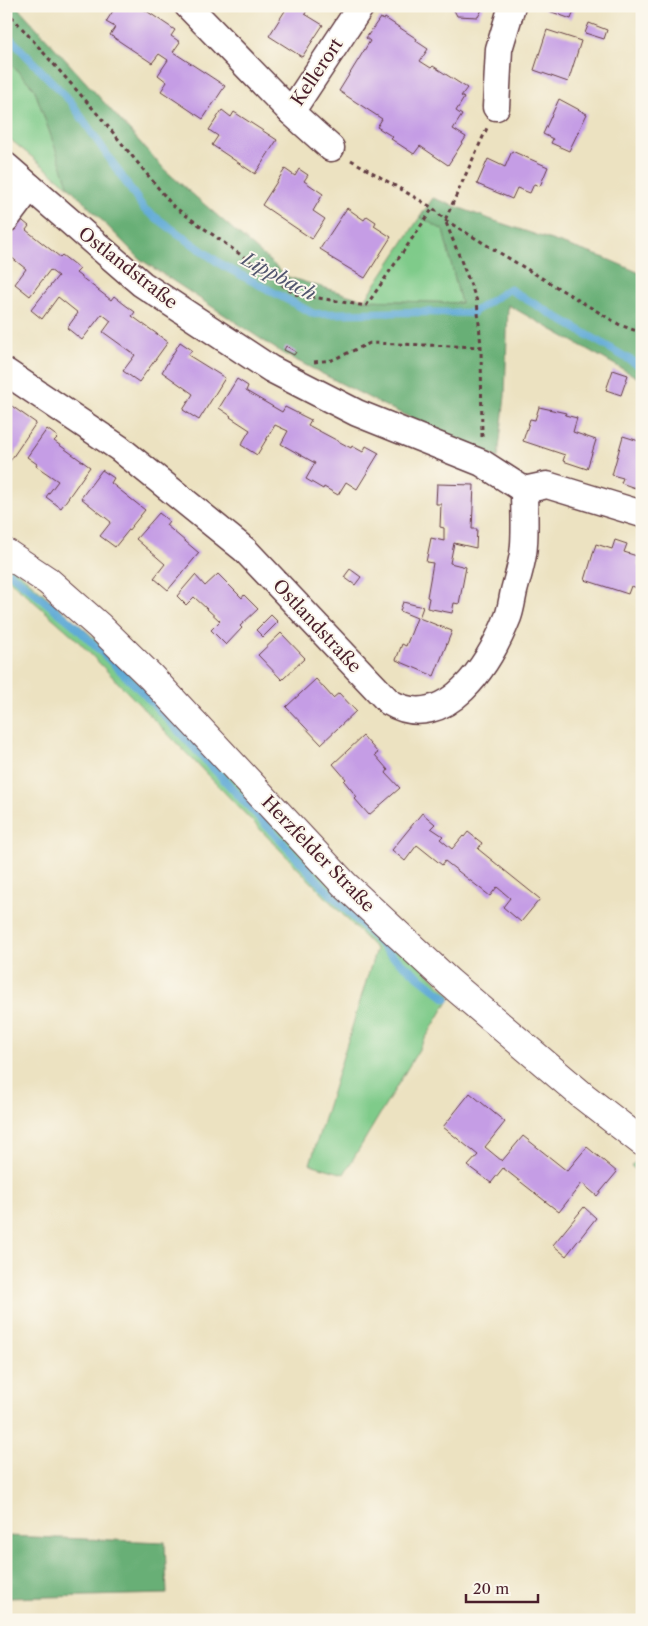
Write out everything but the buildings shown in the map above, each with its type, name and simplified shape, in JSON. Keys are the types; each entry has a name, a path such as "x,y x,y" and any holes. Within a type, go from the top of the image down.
{"main road":[{"name":"Herzfelder Straße","path":"6,553 48,581 151,676 345,885 449,982 583,1096 642,1142"}],"street":[{"name":"Kellerort","path":"290,112 361,6"},
{"path":"496,107 499,49 512,6"},
{"name":"Kellerort","path":"202,12 290,112 330,148"},
{"name":"Ostlandstraße","path":"6,166 142,284 271,369 357,413 482,463 524,490 524,553 508,616 488,657 469,684 452,700 434,708 414,712 401,709 389,702 245,550 119,448 6,372"},
{"path":"6,219 30,188"},
{"path":"524,490 547,485 642,514"}],"path":[{"path":"6,10 101,118 173,206 295,294 366,306 433,208"},
{"path":"482,463 481,347 477,302 446,220 496,107"},
{"path":"330,148 433,208 446,220 620,325 642,333"},
{"path":"313,362 332,360 370,343 481,347"}],"green space":[{"path":"6,6 17,6 166,171 288,277 365,300 461,303 443,230 420,217 433,198 605,258 642,274 642,380 508,305 505,396 498,458 381,404 282,353 140,259 69,187 34,88 6,59"},
{"path":"6,59 34,88 69,187 6,136"},
{"path":"420,217 443,230 461,303 365,300"},
{"path":"8,563 100,643 451,996 344,1174 310,1164 376,949 73,636 6,577"},
{"path":"642,1155 642,1175 631,1166"},
{"path":"6,1536 165,1542 167,1594 6,1598"}],"waterway":[{"name":"Lippbach","path":"6,34 71,102 144,209 222,265 314,314 472,313 509,289 642,367"},
{"path":"10,573 73,624 145,695 324,887 391,955 446,998"}]}
